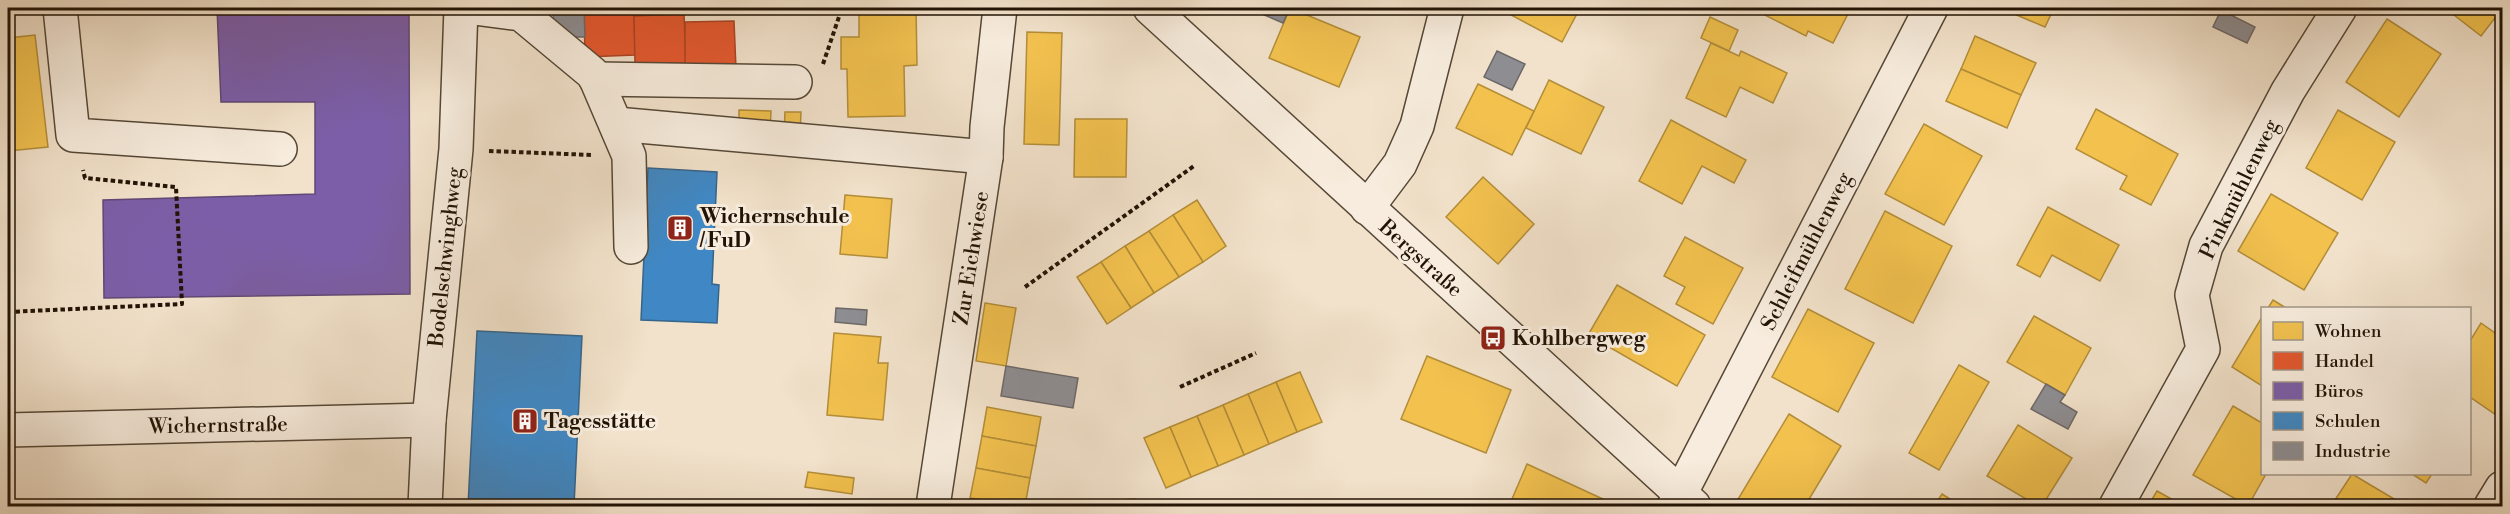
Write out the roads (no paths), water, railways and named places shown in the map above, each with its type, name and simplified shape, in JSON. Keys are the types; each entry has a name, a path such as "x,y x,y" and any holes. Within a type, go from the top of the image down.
{"street":[{"path":"60,8 73,135 280,148"},
{"name":"Bodelschwinghweg","path":"425,507 429,420 456,149 461,8"},
{"path":"474,8 521,14 596,79 629,156 631,247"},
{"name":"Zur Eichwiese","path":"933,507 986,157 987,127 1000,8"},
{"name":"Bergstraße","path":"1149,8 1683,503"},
{"path":"1367,208 1400,164 1417,126 1446,8"},
{"name":"Schleifmühlenweg","path":"1683,503 1932,8"},
{"name":"Pinkmühlenweg","path":"2116,507 2203,350 2192,295 2206,246 2288,91 2340,8"},
{"path":"596,79 807,78"},
{"path":"616,124 986,157"},
{"name":"Wichernstraße","path":"8,430 429,420"},
{"path":"2491,507 2502,488"}],"place":[{"name":"Wichernschule / FuD","path":"680,228"},
{"name":"Kohlbergweg","path":"1493,338"},
{"name":"Tagesstätte","path":"525,421"}]}
